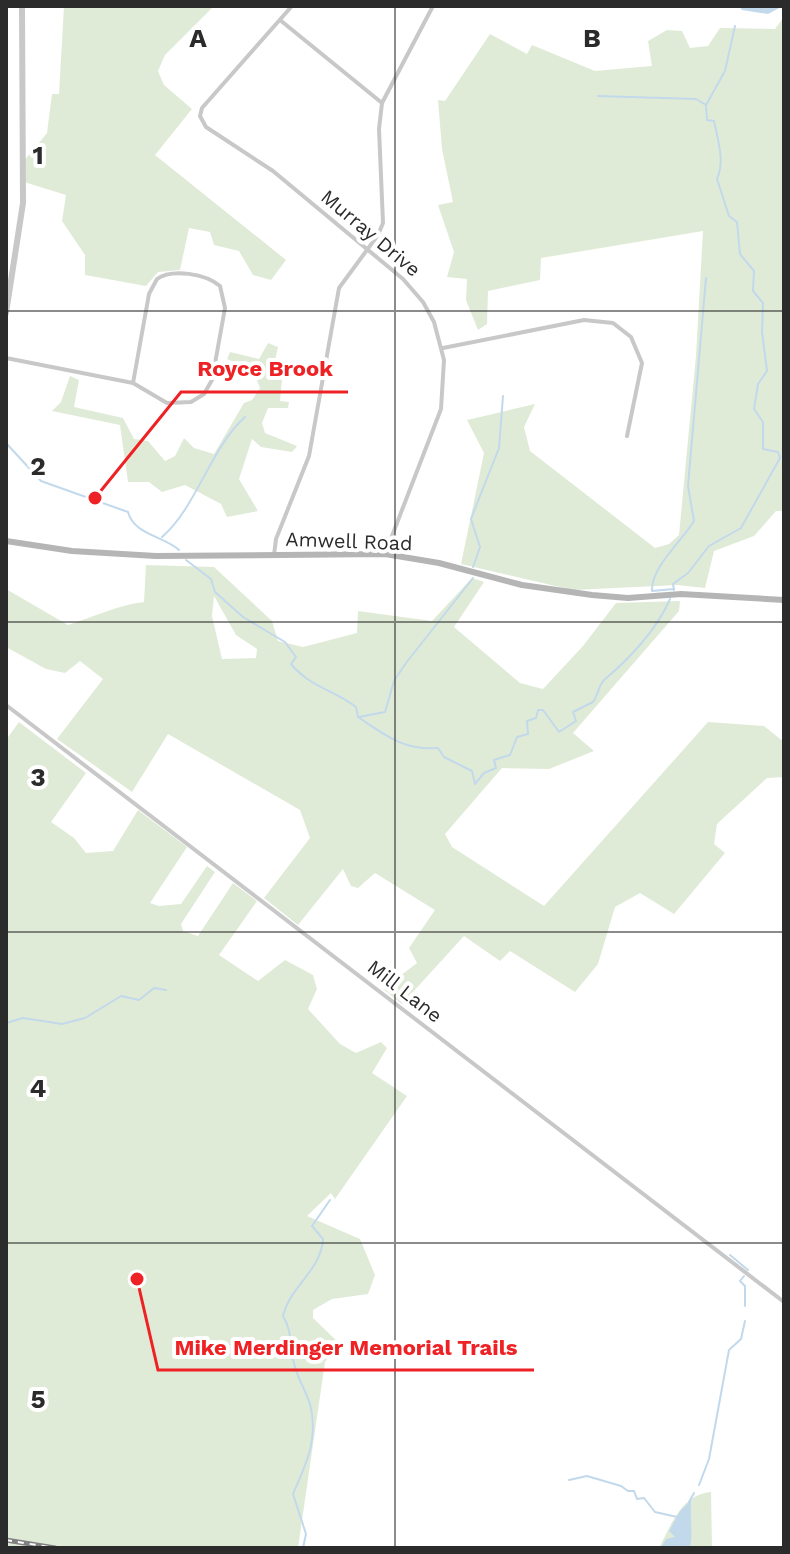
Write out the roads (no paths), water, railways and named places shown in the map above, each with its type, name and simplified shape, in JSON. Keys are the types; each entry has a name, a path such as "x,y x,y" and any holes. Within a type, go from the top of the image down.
{"main road":[{"name":"Amwell Road","path":"6,541 61,550 156,556 385,554 420,558 506,582 562,592 628,598 681,594 784,600"}],"street":[{"path":"6,313 23,203 22,6"},
{"name":"Murray Drive","path":"292,6 202,108 201,121 273,171 367,249 415,291 434,322 443,348 445,381 441,409 385,554"},
{"path":"274,555 276,539 309,456 339,288 378,235 384,217 379,129 382,103 393,76 433,6"},
{"path":"280,20 382,103"},
{"path":"6,358 133,383 161,401 175,405 191,402 204,394 212,380 225,308 225,295 220,286 211,280 177,273 157,279 149,294 133,383"},
{"path":"443,348 584,320 613,323 631,337 642,363 627,436"},
{"name":"Mill Lane","path":"6,705 784,1302"}],"water":[{"path":"739,6 783,6 768,14 742,10"},
{"path":"691,1500 690,1548 661,1548 666,1539 675,1537 669,1531 680,1511"}],"waterway":[{"path":"674,590 673,584 688,573 709,546 741,528 780,458 778,452 763,449 763,422 754,409 758,384 767,371 762,332 763,303 753,291 754,271 740,254 737,222 729,216 717,179 721,158 719,143 714,121 707,120 706,105 725,71 735,26"},
{"path":"598,96 696,99 706,105"},
{"path":"674,589 652,591 656,573 694,521 688,486 706,278"},
{"path":"473,567 480,547 471,519 499,448 503,396"},
{"path":"162,537 185,510 222,444 245,417"},
{"path":"6,443 41,481 128,512 136,526 179,550"},
{"path":"186,560 211,579 215,592 243,617 285,642 296,657 291,664 298,672 348,701 356,707 358,717 395,740 415,747 438,748 444,757 472,771 475,784 484,773 496,768 494,760 510,755 517,737 528,734 527,721 536,718 538,710 543,710 559,732 576,721 573,712 593,702 602,682 641,644 670,599"},
{"path":"359,717 385,712 394,681 473,578"},
{"path":"6,1023 23,1018 62,1024 85,1018 121,996 139,1000 154,988 166,990"},
{"path":"303,1548 306,1534 293,1494 310,1451 312,1417 295,1369 283,1316 292,1296 317,1260 323,1239 312,1226 330,1200"},
{"path":"730,1255 748,1270"},
{"path":"744,1276 740,1281 745,1286 745,1306"},
{"path":"699,1485 709,1459 729,1350 741,1339 745,1321"},
{"path":"569,1480 587,1476 621,1486 634,1491 637,1499 644,1498 655,1512 677,1517"},
{"path":"689,1502 694,1493"}],"railway":[{"path":"6,1540 55,1548"}],"place":[{"name":"Royce Brook","path":"95,498"},
{"name":"Mike Merdinger Memorial Trails","path":"137,1279"}]}
